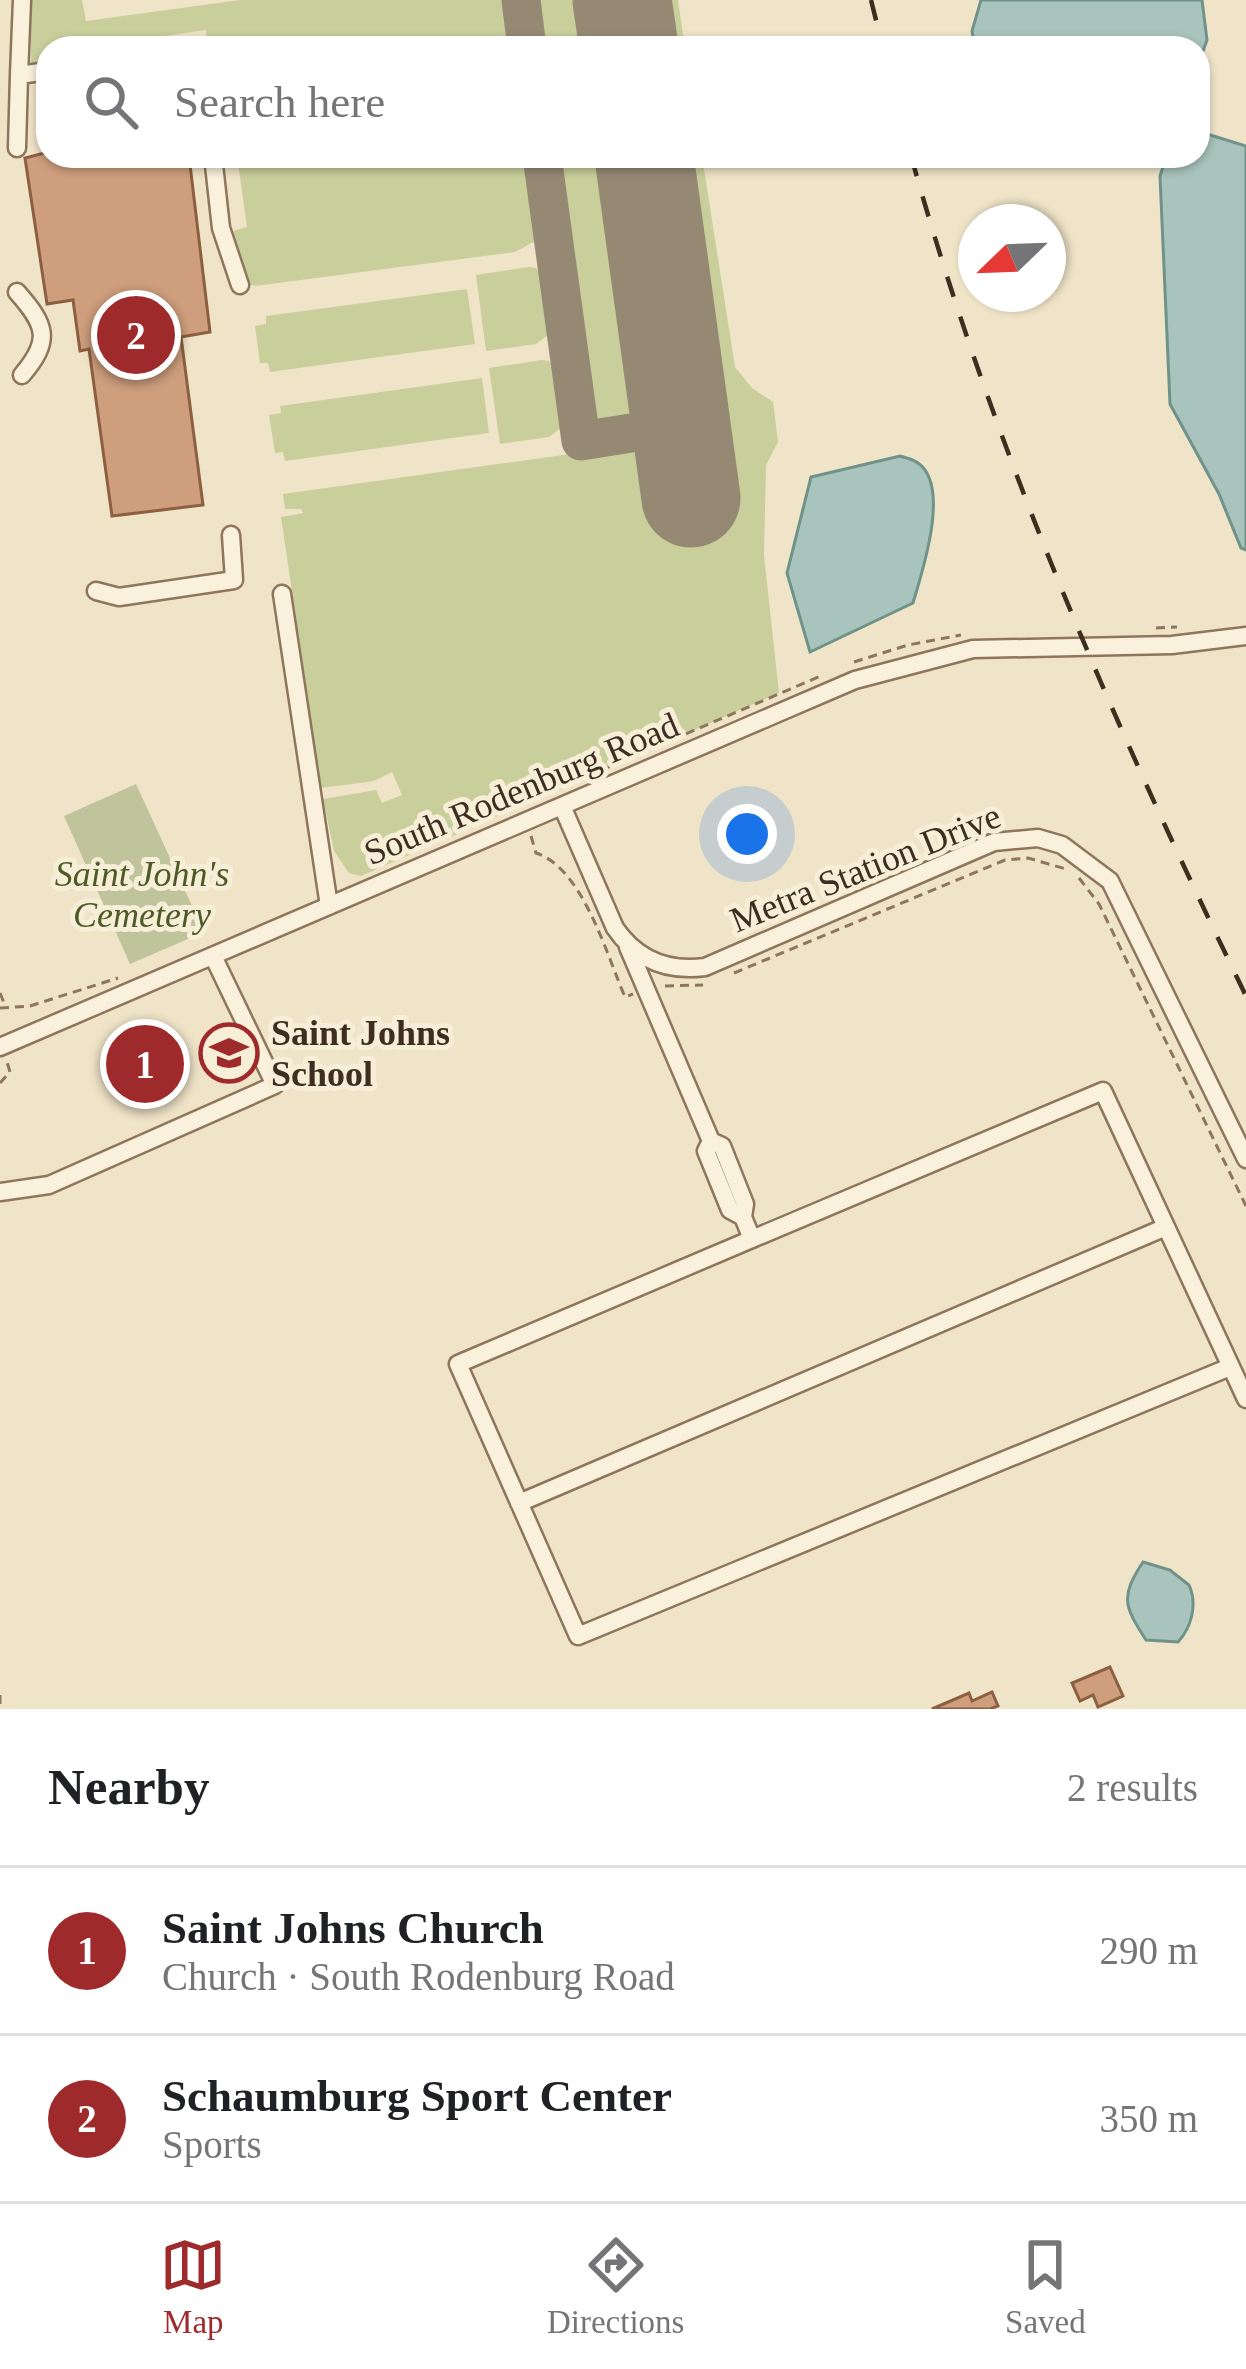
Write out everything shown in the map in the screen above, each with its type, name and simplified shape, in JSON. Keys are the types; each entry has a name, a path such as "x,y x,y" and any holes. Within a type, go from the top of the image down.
{"street":[{"path":"17,148 22,0"},
{"path":"19,75 36,73"},
{"path":"214,168 221,228 240,285"},
{"path":"17,292 37,316 42,336 38,356 22,375"},
{"path":"95,591 119,596 234,580 231,536"},
{"path":"282,594 329,906"},
{"name":"South Rodenburg Road","path":"0,1048 855,680 973,649 1172,645 1246,636"},
{"path":"562,806 711,1141 706,1151 730,1210 743,1217 752,1239"},
{"name":"Metra Station Drive","path":"627,946 667,966 705,967 994,842 1038,838 1061,844 1110,881 1246,1159"},
{"path":"0,1192 49,1185 274,1085 213,956"},
{"path":"1231,1367 578,1636 458,1364 1102,1091 1246,1399"},
{"path":"519,1503 1166,1227"}],"path":[{"path":"1154,628 1176,627"},
{"path":"535,845 536,853 549,858 572,883 625,998 632,994"},
{"path":"657,986 696,987 718,980 1004,860 1028,858 1060,866 1075,874 1100,904 1246,1206"},
{"path":"0,993 4,1005 0,1008"},
{"path":"0,1083 10,1072"},
{"path":"0,1694 0,1709"}],"green space":[{"path":"31,0 82,0 86,21 240,0 508,0 513,36 206,36 206,30 165,36 36,36 36,66 31,68"},
{"path":"534,0 588,0 593,36 538,36"},
{"path":"657,0 678,0 683,36 662,36"},
{"path":"239,168 532,168 539,224 537,240 515,252 255,286 249,284 233,231 247,227"},
{"path":"557,168 611,168 641,392 622,419 607,422 591,414"},
{"path":"681,168 704,168 735,367 752,388 773,402 778,442 766,465 764,555 779,693 361,876 349,873 334,851 323,799 376,790 382,803 402,795 392,772 374,781 321,788 281,517 303,513 285,509 283,494 649,443 658,510 726,501"},
{"path":"536,268 545,280 551,333 536,344 486,351 476,275"},
{"path":"467,289 475,344 270,372 268,363 260,363 255,326 266,324 266,316"},
{"path":"549,361 558,373 565,425 549,437 500,444 489,368"},
{"path":"482,378 489,433 285,461 283,452 275,453 269,415 281,413 280,406"},
{"name":"Saint John's Cemetery","path":"136,784 204,932 130,964 64,816"}],"water":[{"path":"981,0 1202,0 1206,36 973,36"},
{"path":"1210,135 1246,146 1246,550 1170,404 1163,168 1210,168"},
{"path":"900,456 918,463 928,474 932,490 931,530 913,603 810,652 787,573 811,477"},
{"path":"1143,1562 1170,1570 1189,1585 1192,1616 1178,1642 1146,1640 1133,1618 1128,1593"}],"building":[{"path":"36,155 36,168 190,168 210,332 181,337 203,505 112,516 89,349 80,351 73,300 47,304 25,158"},
{"path":"1110,1667 1123,1696 1098,1707 1093,1695 1080,1701 1072,1683"},
{"path":"992,1692 998,1706 990,1709 932,1709 969,1693 972,1701"}],"taxiway":[{"path":"521,0 526,36"},
{"path":"544,168 581,441 681,425"}],"runway":[{"path":"622,0 627,36"},
{"path":"646,168 691,498"}],"railway":[{"path":"871,0 880,36"},
{"path":"915,168 979,372 1059,584 1149,791 1246,996"}],"place":[{"name":"Schaumburg Sport Center","path":"136,335"},
{"name":"Saint Johns School","path":"229,1053"},
{"name":"Saint Johns Church","path":"145,1064"}]}
